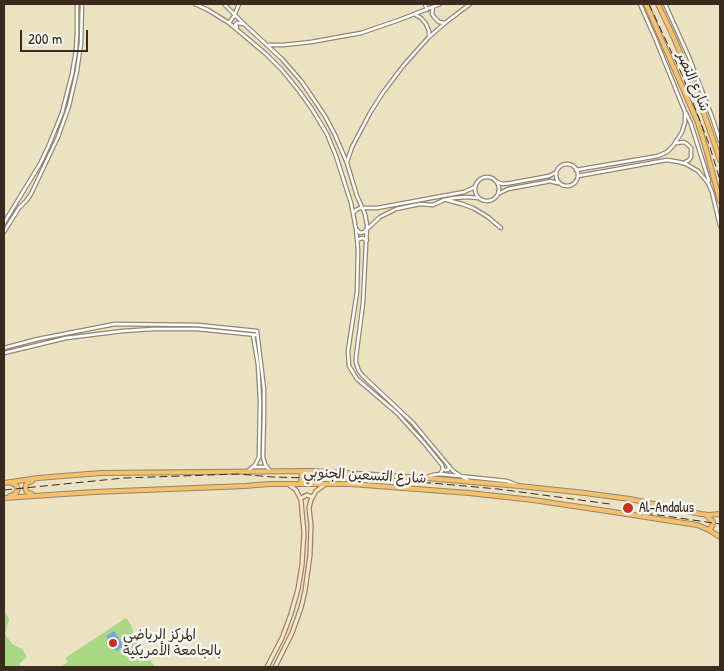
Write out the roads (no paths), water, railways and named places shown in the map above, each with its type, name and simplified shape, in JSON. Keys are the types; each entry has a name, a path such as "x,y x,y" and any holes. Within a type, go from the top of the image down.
{"main road":[{"name":"شارع النصر","path":"646,4 698,123 720,200"},
{"name":"شارع النصر","path":"658,4 694,86 720,160"},
{"path":"655,38 661,35"},
{"path":"694,86 700,83"},
{"path":"680,97 686,95"},
{"path":"712,192 718,191"},
{"path":"301,484 302,471"},
{"name":"شارع التسعين الجنوبي","path":"6,483 38,478 101,473 302,471 426,478 519,486 630,499 705,515 720,514"},
{"path":"35,495 27,492 26,486 28,482 38,478"},
{"path":"5,498 15,494 17,490 16,486 6,483"},
{"path":"275,667 292,634 305,591 310,540 309,508 312,497 319,488 327,483"},
{"name":"شارع التسعين الجنوبي","path":"5,498 146,489 269,484 327,483 384,486 533,500 661,519 697,525 720,537"},
{"path":"267,667 286,630 294,606 300,575 304,539 303,513 301,498 296,490 288,484"},
{"path":"301,498 306,496 312,497"},
{"path":"705,515 713,522 709,530"},
{"path":"300,575 304,578 308,575"},
{"path":"298,589 302,588 305,591"}],"street":[{"path":"4,223 40,164 64,106 76,50 77,4"},
{"path":"4,232 17,210 28,199 58,137 69,106 81,43 82,4"},
{"path":"195,4 200,5 229,23 266,54 282,70 312,109 327,134 351,203 358,240 357,292 348,351 348,364 357,378 408,424 440,461 443,469"},
{"path":"207,4 208,10"},
{"path":"224,4 267,44 302,82 335,135 347,163 358,201 365,214 367,230 363,303 356,360 361,374 410,419 454,471 470,482"},
{"path":"229,23 239,4"},
{"path":"425,4 427,10"},
{"path":"267,44 283,45 347,36 385,25 440,4"},
{"path":"347,163 356,138 382,94 411,56 445,23 470,4"},
{"path":"640,4 691,124 712,192 720,226"},
{"path":"664,4 700,83 720,141"},
{"path":"433,7 432,14 434,17 438,22 445,23"},
{"path":"414,15 422,18 426,24 429,30 428,38"},
{"path":"240,32 235,24 238,22 244,24"},
{"path":"576,170 651,158 664,154 675,144 684,128 686,112"},
{"path":"675,144 684,142 690,148 692,153 687,161 683,163"},
{"path":"578,176 667,160 683,163 701,174 710,187"},
{"path":"356,229 360,233 364,232 380,217 390,211 420,204 433,205 446,200 467,197 478,198 485,202 494,199 505,190 546,182 571,186 578,176 572,166 565,164 549,176 511,183 503,184 490,177 482,178 476,182 474,192 478,198"},
{"path":"556,172 559,183"},
{"path":"496,181 499,188 498,194"},
{"path":"27,185 33,188"},
{"path":"353,214 362,208 377,208 464,192 475,187"},
{"path":"19,198 22,204"},
{"path":"446,200 473,208 501,228"},
{"path":"351,203 358,201"},
{"path":"358,240 362,238 367,240"},
{"path":"4,348 38,339 115,324 197,327 257,332 264,389 262,457 266,466 272,472"},
{"path":"4,353 52,341 108,332 197,327 257,335"},
{"path":"248,471 259,457 260,407 258,365 252,331"},
{"path":"371,390 374,386"},
{"path":"253,467 266,466"},
{"path":"443,469 448,470 449,466"},
{"path":"440,474 443,469"},
{"path":"426,478 440,474 507,481 519,486"}],"water":[{"path":"114,631 124,646 116,651 106,636"}],"railway":[{"path":"649,4 683,77 709,144 720,180"},
{"path":"4,490 124,478 238,474 431,483 498,489 610,504"},
{"path":"645,513 720,524"}],"place":[{"name":"Al-Andalus","path":"628,508"},
{"name":"المركز الرياضي بالجامعة الأمريكية","path":"113,643"}]}
